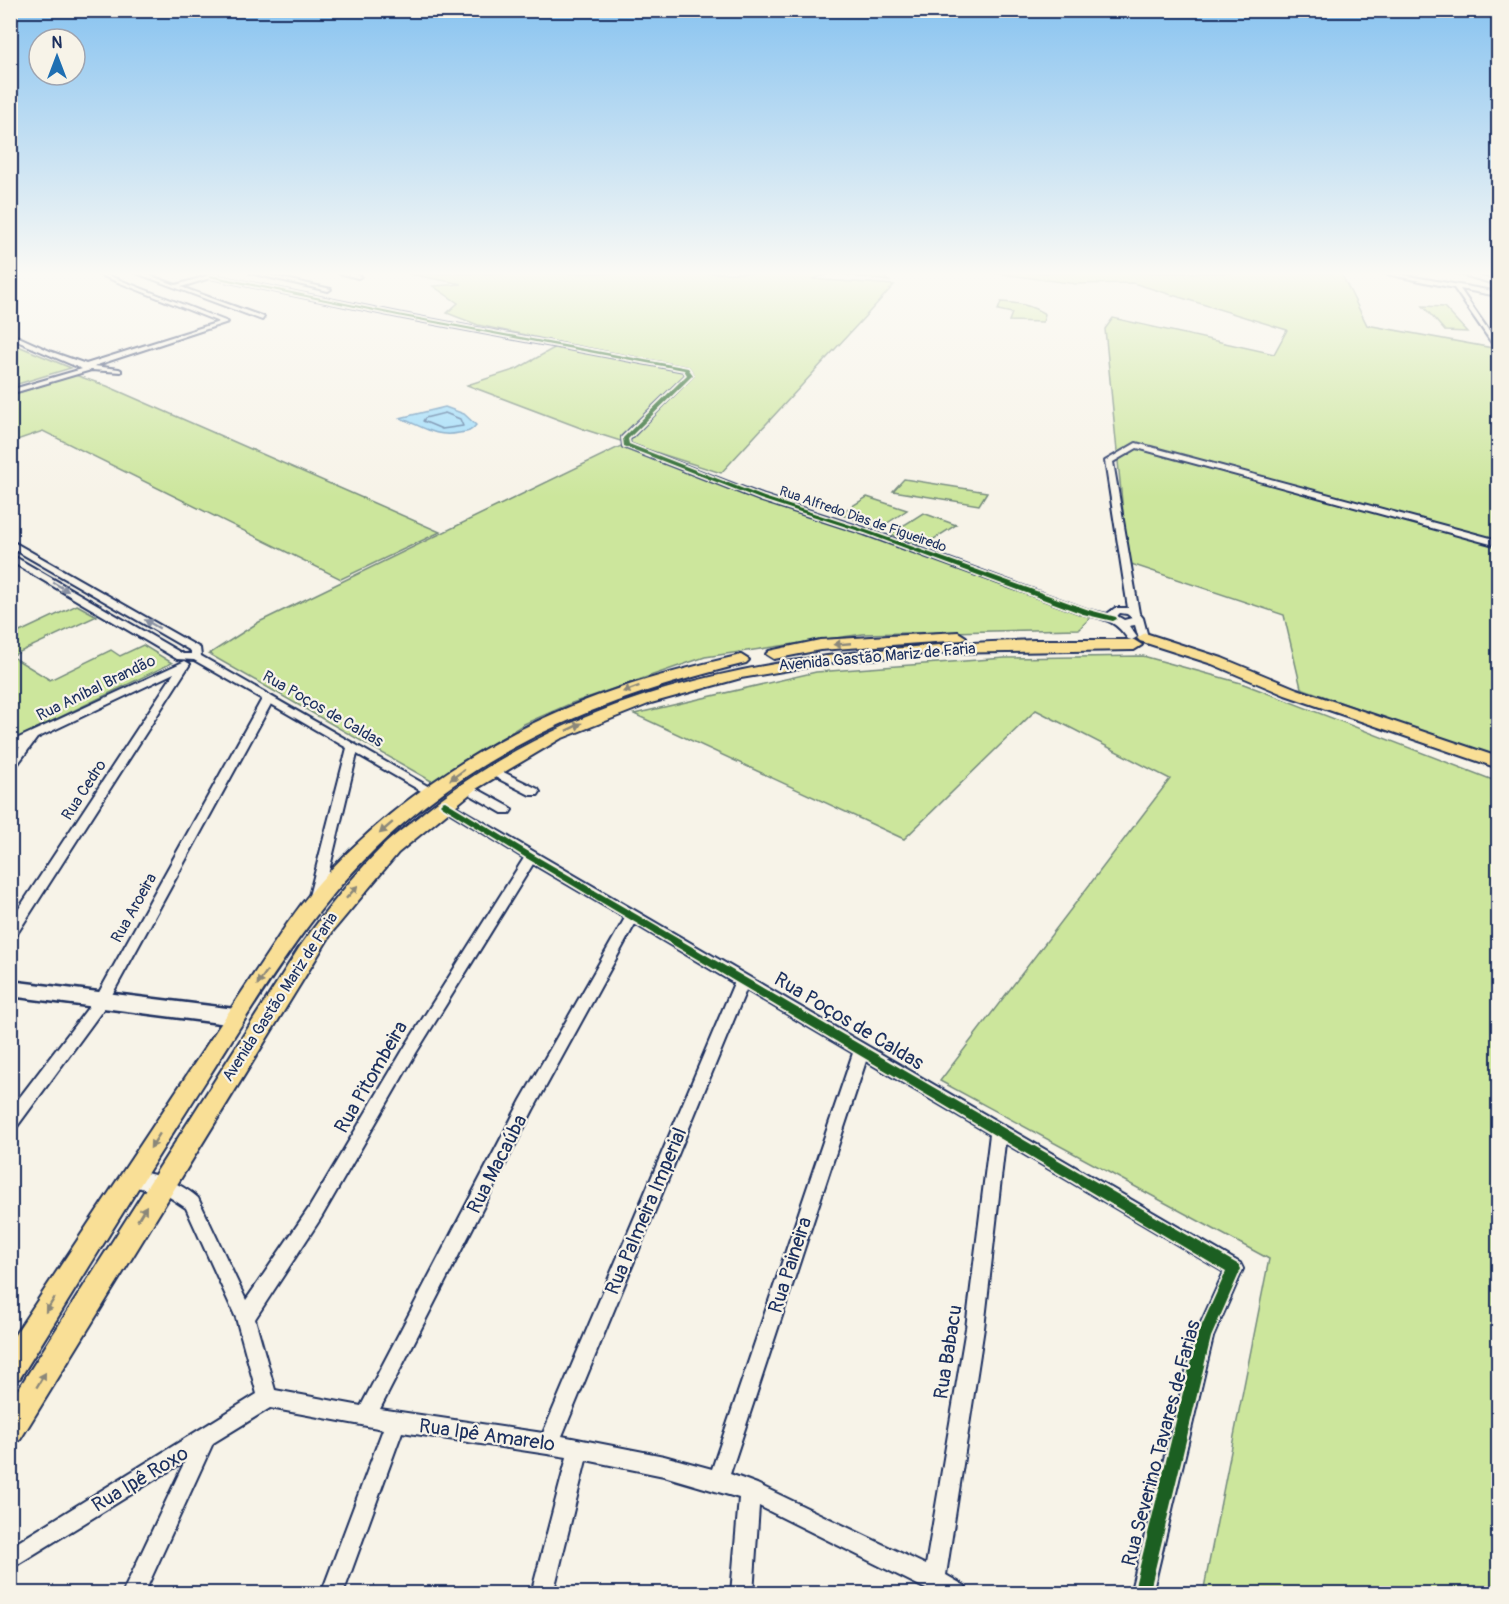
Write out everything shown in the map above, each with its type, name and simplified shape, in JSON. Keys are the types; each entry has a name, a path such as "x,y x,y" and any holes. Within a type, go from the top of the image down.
{"main road":[{"name":"Avenida Gastão Mariz de Faria","path":"10,1430 160,1184 330,918 470,765 642,698 704,680 787,663 1022,645 1138,640 1217,661 1291,692 1396,726 1498,763"},
{"name":"Avenida Gastão Mariz de Faria","path":"10,1368 235,1017 314,901 375,838 439,798 468,788 536,738"},
{"path":"10,987 235,1017"}],"street":[{"path":"40,348 88,368 97,375 116,373"},
{"path":"10,390 155,348"},
{"name":"Rua Alfredo Dias de Figueiredo","path":"575,348 683,368 690,372 669,391 635,431 625,439 626,445 762,498 856,528 1086,612 1118,621"},
{"path":"1138,640 1136,615 1109,461 1136,445 1498,543"},
{"name":"Rua Poços de Caldas","path":"10,543 196,650 196,657"},
{"name":"Rua Poços de Caldas","path":"10,557 181,657 196,657 353,747 439,798 531,857 634,915 1234,1269"},
{"path":"1136,615 1118,610 1111,613 1138,640"},
{"path":"1118,621 1133,622 1136,615"},
{"name":"Rua Aníbal Brandão","path":"10,747 196,657"},
{"name":"Rua Cedro","path":"10,934 185,664"},
{"name":"Rua Aroeira","path":"10,1123 102,1000 268,699"},
{"path":"10,766 35,736"},
{"path":"314,901 353,747"},
{"path":"493,771 534,792"},
{"path":"468,788 506,810"},
{"name":"Rua Pitombeira","path":"245,1317 315,1213 411,1049 531,857"},
{"name":"Rua Macaúba","path":"366,1416 527,1105 634,915"},
{"name":"Rua Palmeira Imperial","path":"549,1443 743,980"},
{"name":"Rua Paineira","path":"718,1480 862,1050"},
{"name":"Rua Babacu","path":"934,1580 975,1328 998,1130"},
{"path":"130,1179 160,1184 182,1192 192,1203 245,1317 268,1398"},
{"name":"Rua Severino Tavares de Farias","path":"1141,1593 1204,1336 1234,1269"},
{"name":"Rua Ipê Amarelo","path":"268,1398 396,1422 549,1443 718,1480 750,1491 957,1593"},
{"name":"Rua Ipê Roxo","path":"10,1559 205,1440 268,1398"},
{"path":"332,1593 396,1422"},
{"path":"133,1593 205,1440"},
{"path":"542,1593 579,1449"},
{"path":"742,1593 750,1491"}],"green space":[{"path":"11,348 23,348 71,368 11,386"},
{"path":"554,348 836,348 721,473 586,430 467,385 517,369"},
{"path":"1107,348 1247,348 1274,354 1277,348 1498,349 1498,759 1301,688 1284,615 1128,563"},
{"path":"75,375 107,386 440,532 341,579 43,431 11,442 11,395"},
{"path":"623,445 1091,617 1079,629 863,634 705,657 572,703 524,724 433,782 209,654 259,622"},
{"path":"904,479 987,492 979,505 893,491"},
{"path":"867,497 907,510 880,528 839,514"},
{"path":"923,513 956,525 923,546 890,534"},
{"path":"77,605 97,616 11,656 11,636"},
{"path":"143,645 172,663 11,741 11,656 50,680 111,650 120,656"},
{"path":"1143,656 1241,683 1498,782 1498,1593 1203,1593 1269,1259 940,1081 1170,779 1036,710 904,839 634,714 816,672 1005,658"}],"water":[{"path":"445,407 464,414 476,425 467,432 443,434 400,418"}],"cycle path":[{"path":"573,348 686,369 690,375 625,439 626,445 762,498 867,532 1086,612 1113,619"},
{"path":"445,804 531,857 1234,1269 1204,1336 1141,1594"}]}
